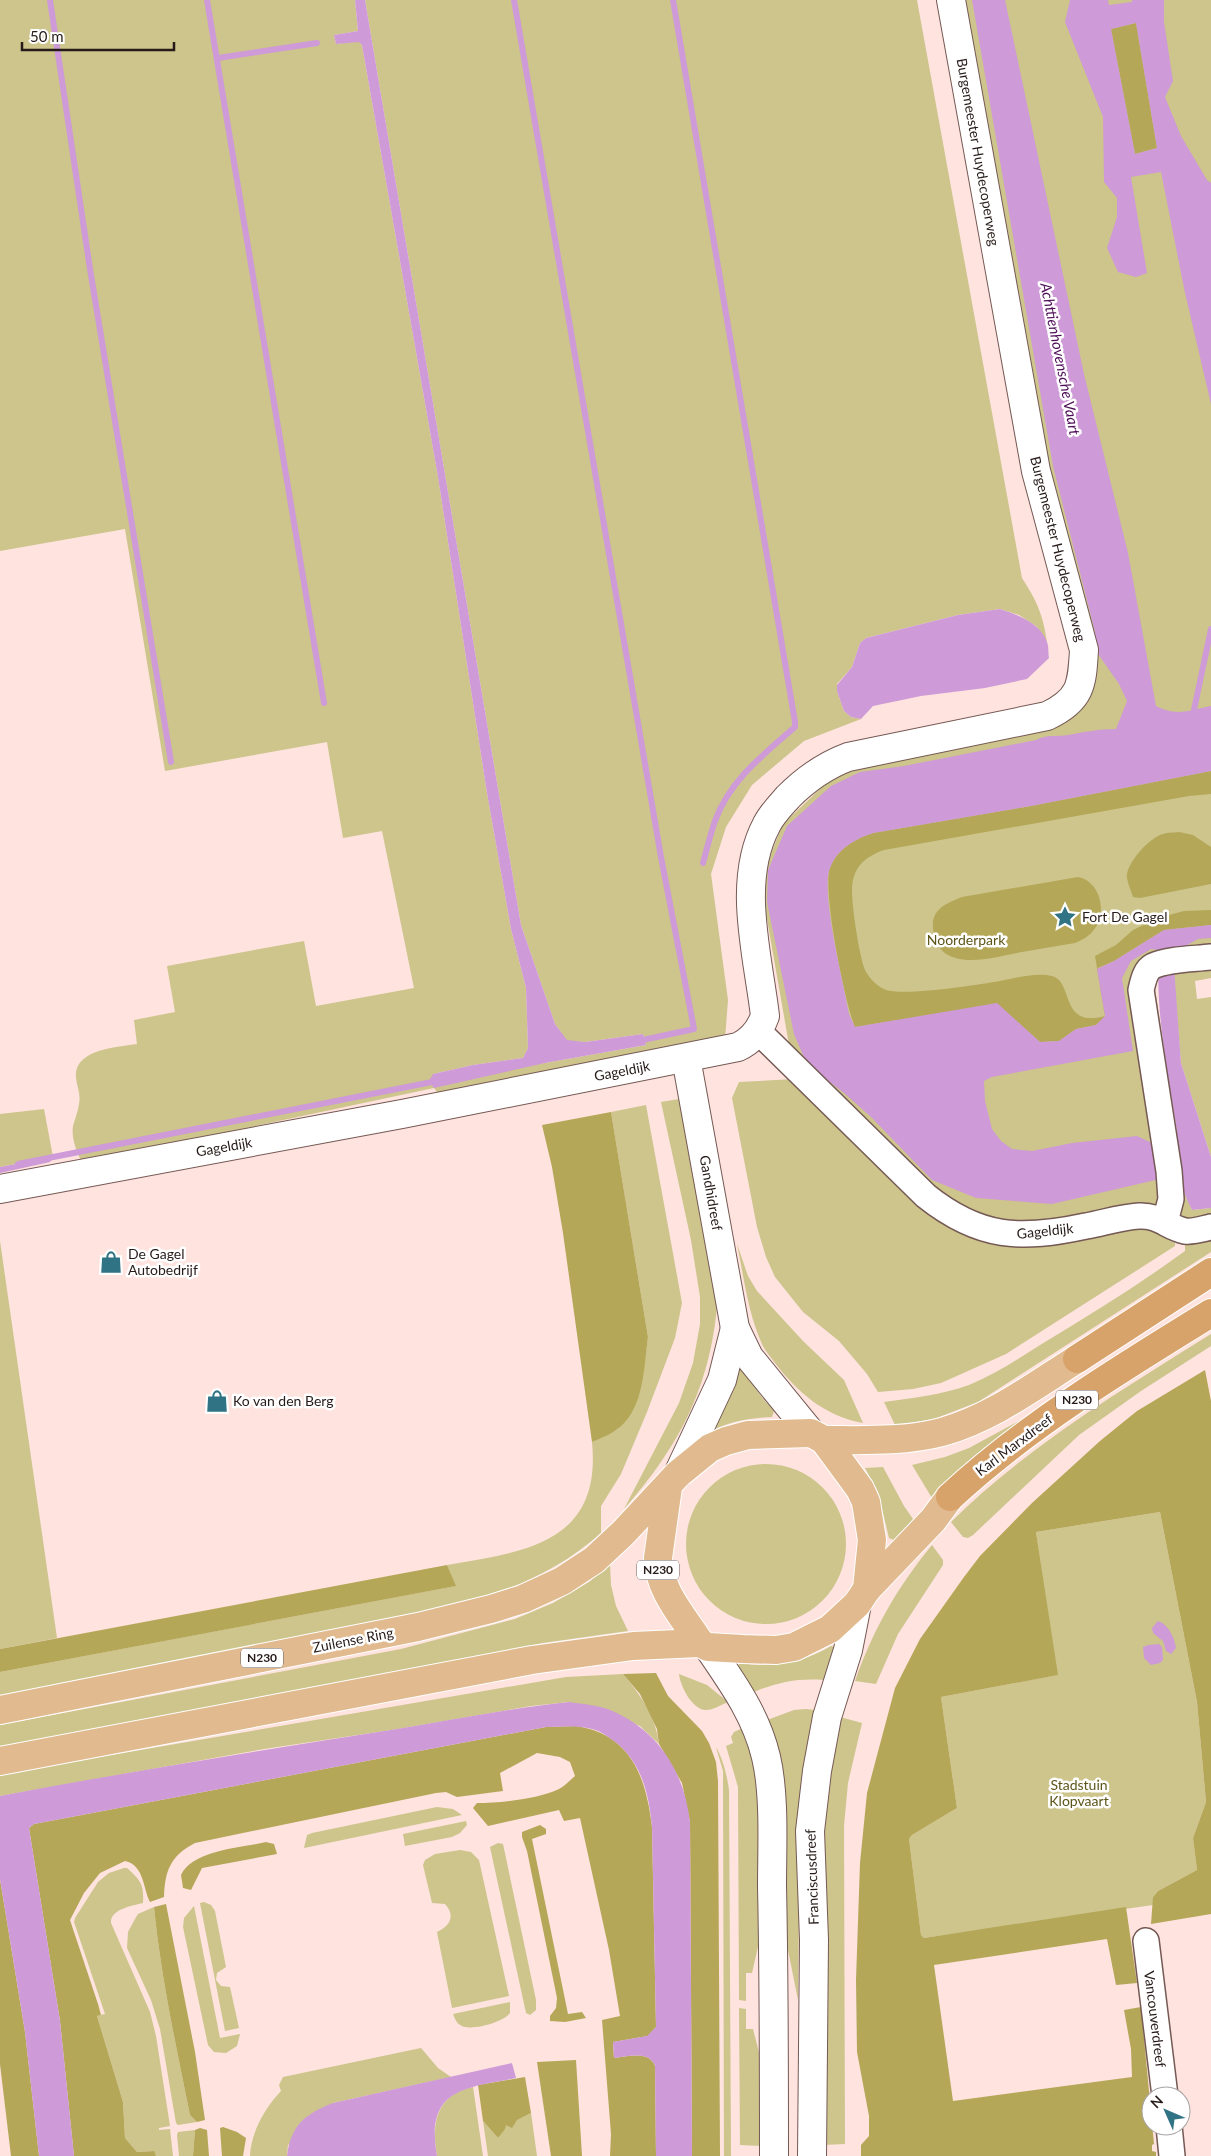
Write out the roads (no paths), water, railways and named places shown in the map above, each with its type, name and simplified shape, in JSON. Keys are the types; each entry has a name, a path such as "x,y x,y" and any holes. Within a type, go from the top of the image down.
{"highway":[{"name":"N230","path":"1077,1359 1211,1272"},
{"name":"Karl Marxdreef","path":"950,1497 985,1465 1072,1403 1211,1313"}],"main road":[{"name":"N230","path":"704,1645 667,1594 658,1569 658,1558 673,1481 710,1448 748,1435 888,1440 941,1432 969,1422 1010,1402 1077,1359"},
{"path":"817,1436 860,1489 866,1502 872,1540 862,1597"},
{"name":"Zuilense Ring","path":"0,1710 408,1629 499,1607 522,1599 562,1580 594,1560 624,1533 673,1481"},
{"name":"Karl Marxdreef","path":"862,1597 933,1520 950,1497"},
{"name":"N230","path":"0,1761 532,1660 632,1646 704,1645 776,1650 794,1647 830,1629 862,1597"}],"street":[{"name":"Burgemeester Huydecoperweg","path":"758,1030 765,1016 751,908 753,865 758,843 767,822 780,806 812,775 831,763 848,757 1047,716 1071,701 1078,692 1082,678 1084,650 1036,471 951,0"},
{"path":"1166,1222 1171,1199 1168,1163 1141,990 1144,977 1152,966 1211,957"},
{"name":"Gageldijk","path":"0,1189 402,1114 686,1058 738,1047 744,1044 758,1030 926,1196 952,1216 968,1224 1008,1235 1055,1233 1137,1216 1158,1218 1185,1231 1211,1227"},
{"name":"Gandhidreef","path":"686,1058 735,1328 749,1356 817,1436"},
{"name":"Gandhidreef","path":"673,1481 722,1380 735,1328"},
{"name":"Franciscusdreef","path":"812,2156 814,1940 810,1830 817,1771 827,1717 862,1597"},
{"path":"704,1645 736,1687 749,1710 767,1758 772,1834 774,2156"},
{"name":"Vancouverdreef","path":"1146,1941 1164,2086"},
{"path":"1170,2136 1172,2156"}],"water":[{"path":"355,0 365,0 521,925 555,1024 567,1040 585,1042 643,1034 646,1045 545,1063 434,1088 429,1081 433,1074 473,1065 523,1058 528,1048 526,988 511,929 487,793 438,477 362,45 359,42 336,44 334,35 358,31"},
{"name":"Achttienhovensche Vaart","path":"972,0 1005,0 1084,374 1128,553 1156,706 1177,712 1211,706 1211,771 1031,806 873,833 860,838 837,855 830,868 828,896 838,961 849,1014 855,1027 997,1003 1040,1042 1059,1041 1076,1029 1096,1025 1105,1016 1097,969 1114,961 1164,930 1211,925 1211,938 1198,939 1173,953 1181,1063 1211,1157 1211,1208 1192,1210 1182,1188 1178,1172 1175,1148 1177,1128 1160,1016 1159,950 1151,949 1131,961 1122,978 1133,1051 992,1077 984,1081 985,1101 992,1129 1001,1141 1012,1149 1032,1151 1072,1143 1137,1136 1150,1142 1160,1158 1160,1179 1052,1204 976,1198 932,1180 871,1117 813,1069 803,1055 794,1034 767,902 768,870 787,826 831,786 860,772 904,766 1048,736 1064,736 1116,729 1127,701 1119,684 1096,651 1095,632 1053,466"},
{"path":"1070,0 1108,0 1109,5 1132,2 1132,0 1164,0 1164,22 1173,81 1165,97 1181,136 1207,180 1211,183 1211,404 1185,293 1161,172 1131,177 1147,273 1136,277 1118,272 1107,248 1117,217 1117,198 1104,182 1103,117 1065,22","holes":["1136,23 1157,148 1135,154 1111,29"]},
{"path":"1000,609 1021,617 1034,625 1044,635 1047,642 1049,658 1027,679 985,688 921,696 873,706 861,719 851,717 844,711 837,691 837,685 852,667 860,643 866,638 958,615"},
{"path":"53,1157 50,1162 0,1173 0,1167"},
{"path":"1158,1621 1168,1628 1172,1636 1176,1648 1171,1654 1166,1651 1163,1641 1153,1633 1152,1628"},
{"path":"1159,1644 1162,1647 1163,1660 1160,1663 1151,1665 1144,1658 1143,1647"},
{"path":"569,1702 610,1710 627,1718 642,1729 666,1754 675,1769 687,1803 690,1822 692,2156 656,2156 655,2066 652,2061 643,2056 614,2058 613,2042 647,2036 656,2027 652,1827 647,1793 639,1772 627,1753 618,1744 595,1730 569,1726 546,1727 34,1824 29,1828 60,2021 74,2156 39,2156 25,2032 0,1879 0,1796 198,1761"},
{"path":"512,2063 516,2078 465,2089 452,2096 443,2105 437,2117 435,2134 437,2156 287,2156 292,2136 301,2122 307,2116 333,2103"}],"waterway":[{"path":"50,0 90,269 171,762"},
{"path":"207,0 324,703"},
{"path":"514,0 661,857 694,1029 638,1041"},
{"path":"673,0 795,722 795,727 749,769 729,793 715,821 703,863"},
{"path":"218,58 317,43"},
{"path":"1196,716 1194,710 1211,629"},
{"path":"18,1164 437,1081"}],"place":[{"name":"Fort De Gagel","path":"1065,917"},
{"name":"De Gagel Autobedrijf","path":"111,1262"},
{"name":"Ko van den Berg","path":"217,1401"}],"park label":[{"name":"Noorderpark","path":"966,940"},
{"name":"Stadstuin Klopvaart","path":"1079,1794"}]}
